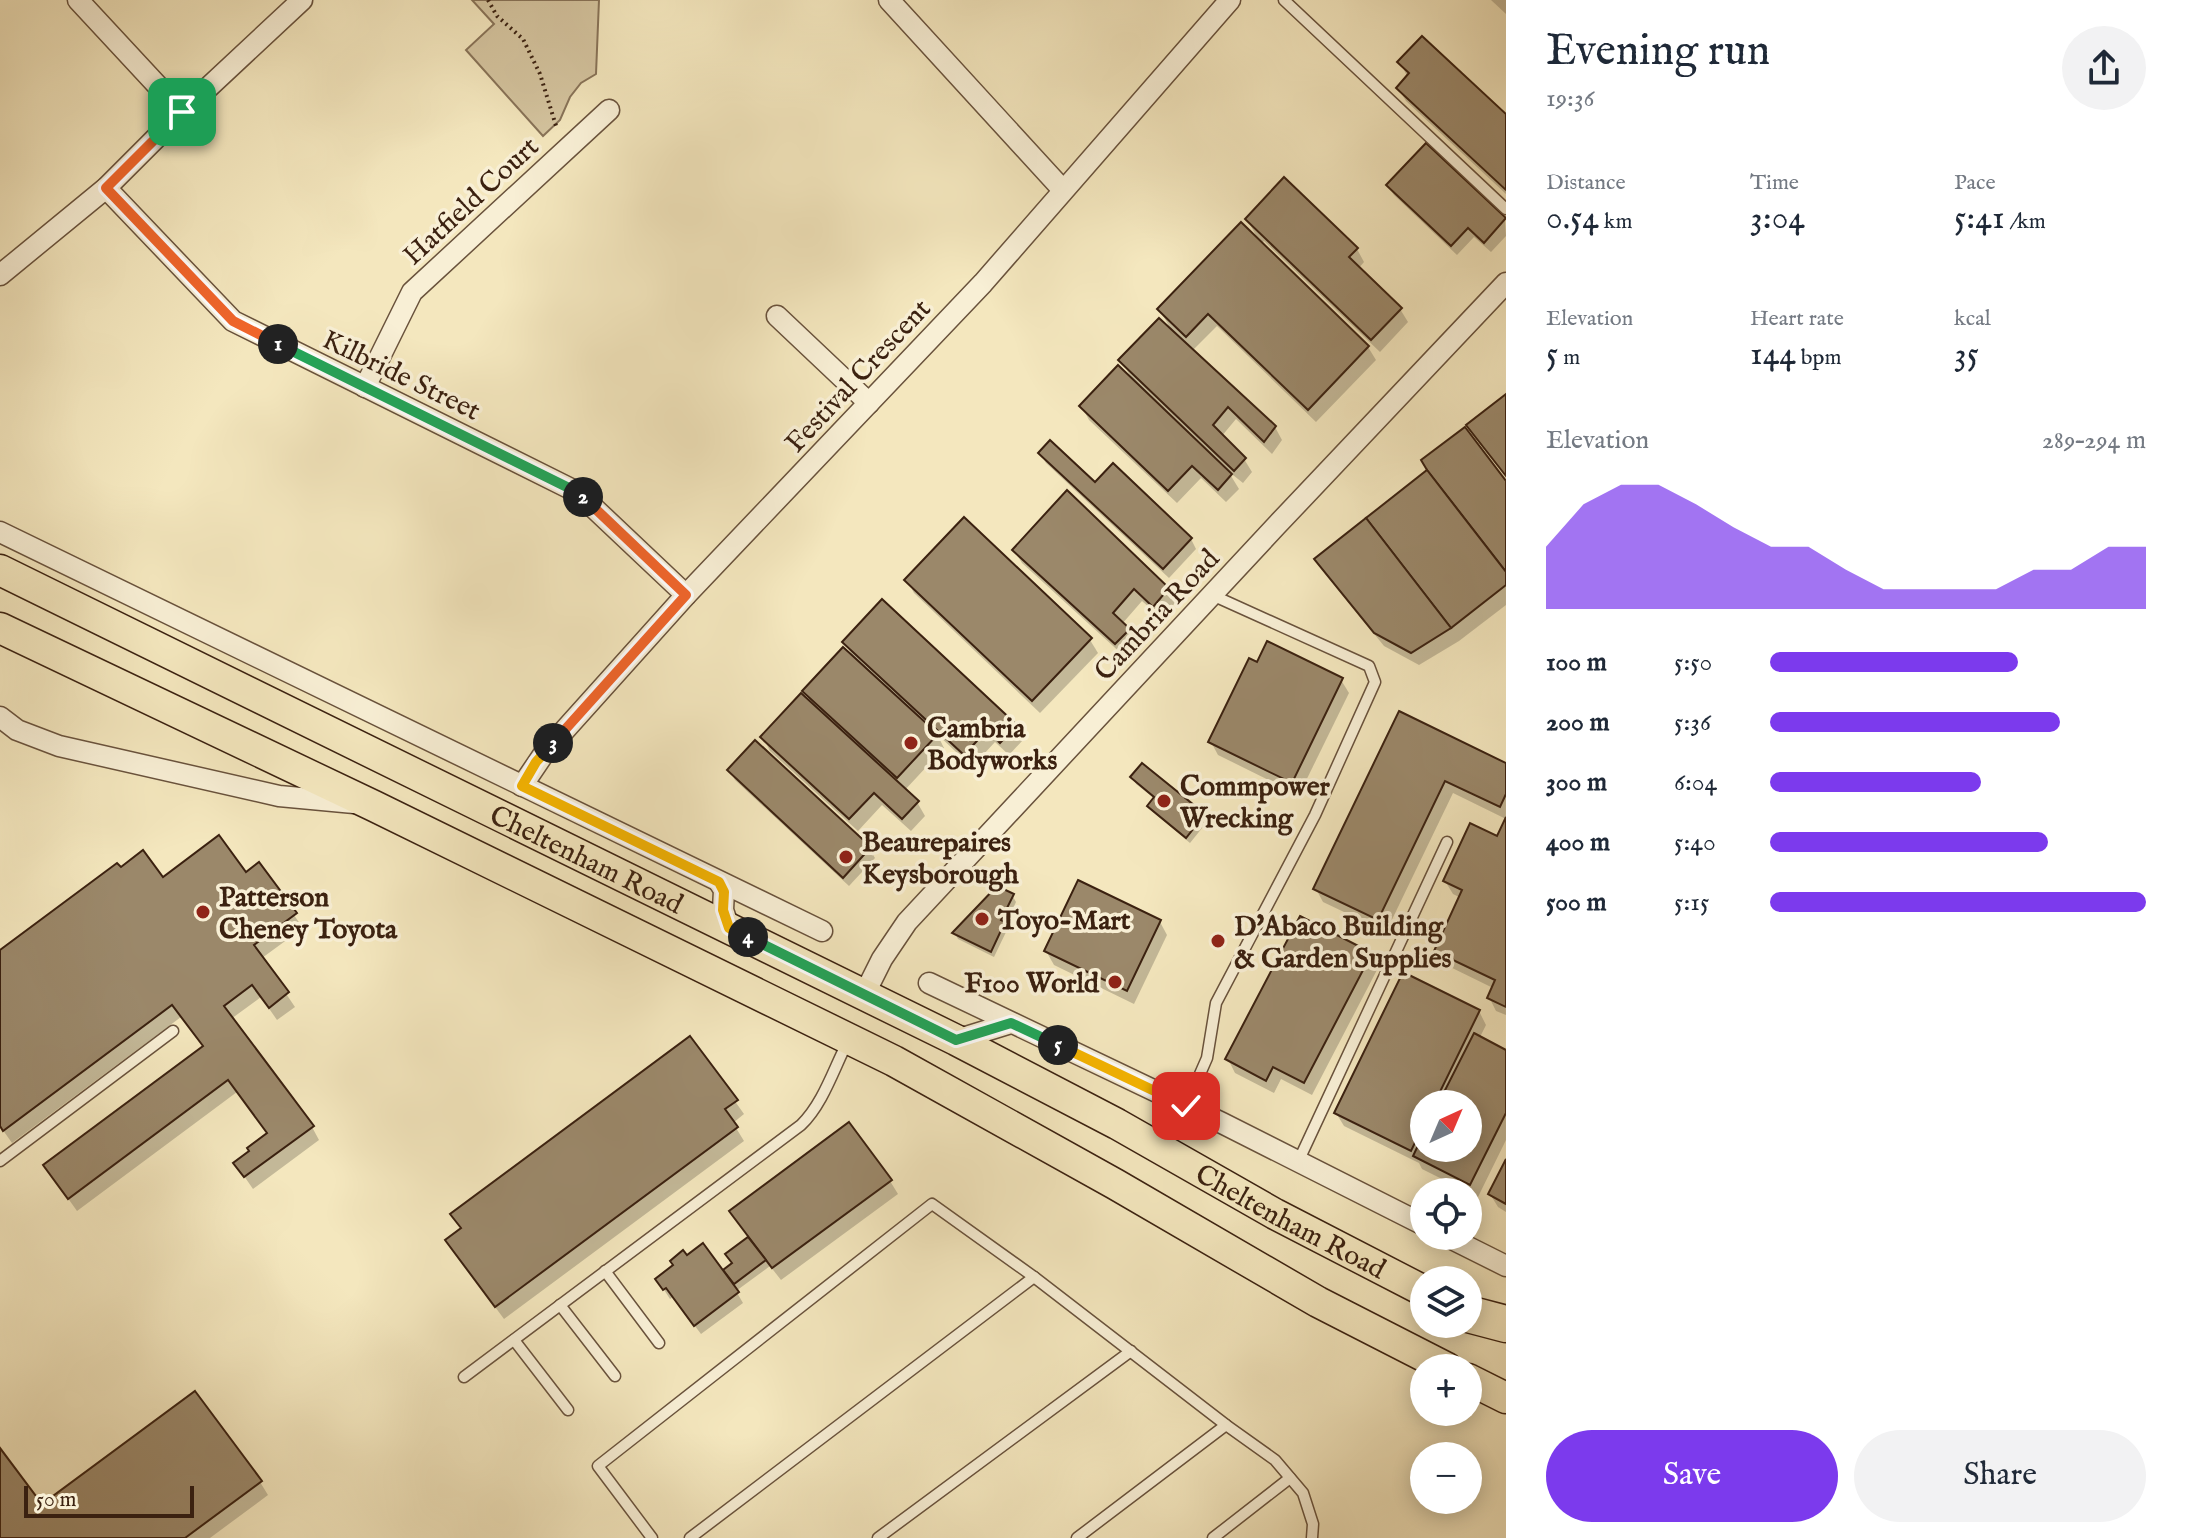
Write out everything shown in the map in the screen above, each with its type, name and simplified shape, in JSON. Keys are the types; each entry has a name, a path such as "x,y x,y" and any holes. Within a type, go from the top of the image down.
{"highway":[{"path":"1482,1318 1506,1324"}],"main road":[{"name":"Cheltenham Road","path":"0,570 956,1040 1410,1284"},
{"name":"Cheltenham Road","path":"0,628 374,806 894,1061 1318,1302 1420,1354"},
{"path":"849,1039 864,995"},
{"path":"1482,1321 1506,1334"},
{"path":"1482,1386 1506,1398"}],"street":[{"path":"78,0 182,112"},
{"path":"0,275 106,188 302,0"},
{"path":"889,0 1062,189"},
{"name":"Festival Crescent","path":"522,786 540,757 686,595 983,283 1230,0"},
{"name":"Hatfield Court","path":"365,387 412,292 609,110"},
{"name":"Kilbride Street","path":"106,188 233,321 577,492 686,595"},
{"name":"Cambria Road","path":"864,995 888,949 907,922 1506,283"},
{"path":"777,316 869,403"},
{"name":"Cheltenham Road","path":"0,532 822,931"},
{"name":"Cheltenham Road","path":"2,723 59,746 210,781 279,796 374,806"},
{"path":"719,882 724,892 723,910 729,928"},
{"name":"Cheltenham Road","path":"929,983 1410,1218"},
{"path":"956,1040 1011,1023"},
{"path":"1474,1250 1506,1266"}],"lane":[{"path":"1284,0 1506,209"},
{"path":"1186,1106 1207,1058 1216,1003 1315,815 1375,682 1369,666 1212,595"},
{"path":"1298,1162 1447,842"},
{"path":"0,1161 173,1031"},
{"path":"464,1377 804,1122 820,1098 849,1039"},
{"path":"652,1538 598,1466 932,1204 1034,1277 1275,1460 1303,1493 1313,1524 1312,1538"},
{"path":"605,1271 659,1343"},
{"path":"690,1538 1034,1277"},
{"path":"560,1305 615,1376"},
{"path":"514,1340 568,1410"},
{"path":"878,1538 1131,1351"},
{"path":"1077,1538 1226,1425"},
{"path":"1213,1538 1290,1478"}],"path":[{"path":"488,0 497,16 523,39 540,74 564,151"}],"shaded area":[{"path":"472,0 599,0 596,74 581,83 570,97 560,120 543,136 466,50 494,24"}],"building":[{"path":"1422,36 1506,114 1506,190 1396,88 1409,73 1397,62"},
{"path":"1426,143 1506,218 1484,243 1468,228 1451,246 1386,185"},
{"path":"1284,177 1358,248 1349,257 1402,308 1371,340 1245,219"},
{"path":"1241,222 1369,346 1308,410 1208,314 1186,337 1157,309"},
{"path":"1159,318 1276,426 1264,442 1228,407 1213,425 1246,458 1234,471 1118,360"},
{"path":"1118,365 1232,474 1218,490 1192,466 1168,491 1079,406"},
{"path":"1506,394 1506,476 1466,425"},
{"path":"1465,427 1506,481 1506,572 1421,460"},
{"path":"1050,440 1095,482 1113,463 1192,538 1163,569 1038,453"},
{"path":"1427,470 1506,572 1506,585 1451,628 1366,518"},
{"path":"1067,490 1169,588 1153,607 1134,589 1113,613 1130,629 1115,644 1012,550"},
{"path":"964,517 1092,638 1032,701 904,580"},
{"path":"1366,518 1451,628 1411,653 1374,633 1314,559"},
{"path":"882,599 1017,725 1000,743 987,730 964,755 842,642"},
{"path":"1267,641 1343,678 1292,783 1208,742 1249,658 1257,662"},
{"path":"843,647 938,734 897,778 802,691"},
{"path":"801,693 919,801 902,819 874,793 849,819 760,737"},
{"path":"1399,711 1506,763 1506,794 1500,807 1445,781 1378,920 1313,889"},
{"path":"755,740 871,847 843,878 727,770"},
{"path":"1142,763 1205,814 1186,838 1147,806 1154,797 1130,777"},
{"path":"1506,817 1506,1007 1487,998 1495,980 1434,951 1462,890 1443,881 1470,823 1497,836"},
{"path":"219,835 246,872 259,862 297,913 254,945 289,992 269,1008 252,985 224,1006 314,1126 244,1177 233,1163 267,1133 228,1080 68,1199 43,1165 203,1046 172,1005 3,1131 0,1126 0,950 117,863 121,867 143,850 163,877"},
{"path":"1078,880 1161,920 1127,991 1044,951"},
{"path":"997,886 1014,894 1001,920 1005,922 991,952 952,933"},
{"path":"1300,916 1372,953 1304,1083 1273,1067 1266,1081 1225,1059"},
{"path":"1403,972 1480,1010 1441,1090 1410,1090 1410,1151 1334,1113"},
{"path":"1474,1033 1506,1050 1506,1113 1482,1161 1482,1090 1445,1090"},
{"path":"690,1036 738,1100 725,1109 738,1127 495,1307 445,1240 461,1228 450,1214"},
{"path":"849,1122 892,1180 772,1268 729,1211"},
{"path":"1506,1159 1506,1204 1488,1194"},
{"path":"1425,1162 1482,1162 1474,1178 1456,1178"},
{"path":"748,1237 766,1260 734,1284 723,1270 732,1263 725,1254"},
{"path":"703,1243 739,1292 694,1326 666,1288 663,1290 655,1279 673,1265 670,1261 683,1250 687,1255"},
{"path":"195,1391 262,1481 185,1538 0,1538 0,1448 42,1504"}],"place":[{"name":"Cambria Bodyworks","path":"911,743"},
{"name":"Commpower Wrecking","path":"1164,801"},
{"name":"Beaurepaires Keysborough","path":"846,857"},
{"name":"Patterson Cheney Toyota","path":"203,912"},
{"name":"Toyo-Mart","path":"982,919"},
{"name":"D'Abaco Building & Garden Supplies","path":"1218,941"},
{"name":"F100 World","path":"1115,982"}],"route":[{"path":"182,112 106,188 233,321 577,492 686,595 540,757 522,786 719,882 724,892 723,910 729,928 956,1040 1011,1023 1186,1106"}]}
